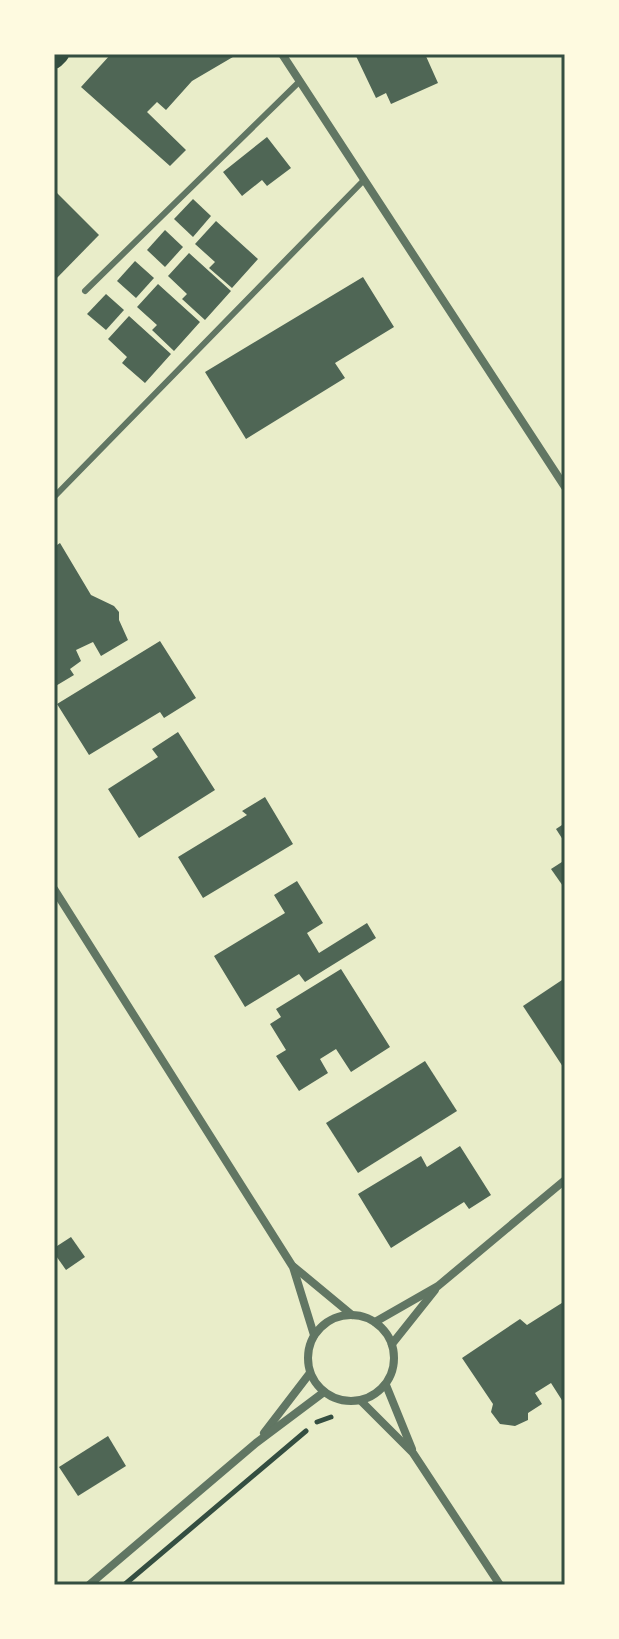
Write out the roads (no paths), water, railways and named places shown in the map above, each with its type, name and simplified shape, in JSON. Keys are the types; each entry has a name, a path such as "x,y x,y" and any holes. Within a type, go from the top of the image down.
{"main road":[{"path":"54,59 59,54"}],"street":[{"path":"282,54 565,487"},
{"path":"54,889 293,1267 314,1335"},
{"path":"375,1322 438,1286 565,1180"},
{"path":"293,1267 352,1315 375,1322 385,1331 392,1344 395,1356 393,1371 386,1385 361,1401 337,1399 324,1392 310,1373 308,1351 314,1335 337,1317 352,1315"},
{"path":"392,1344 438,1286"},
{"path":"256,1443 310,1373"},
{"path":"386,1385 413,1453"},
{"path":"89,1585 256,1443 324,1392"},
{"path":"361,1401 413,1453 500,1585"}],"lane":[{"path":"85,291 300,81"},
{"path":"54,497 364,180"}]}
